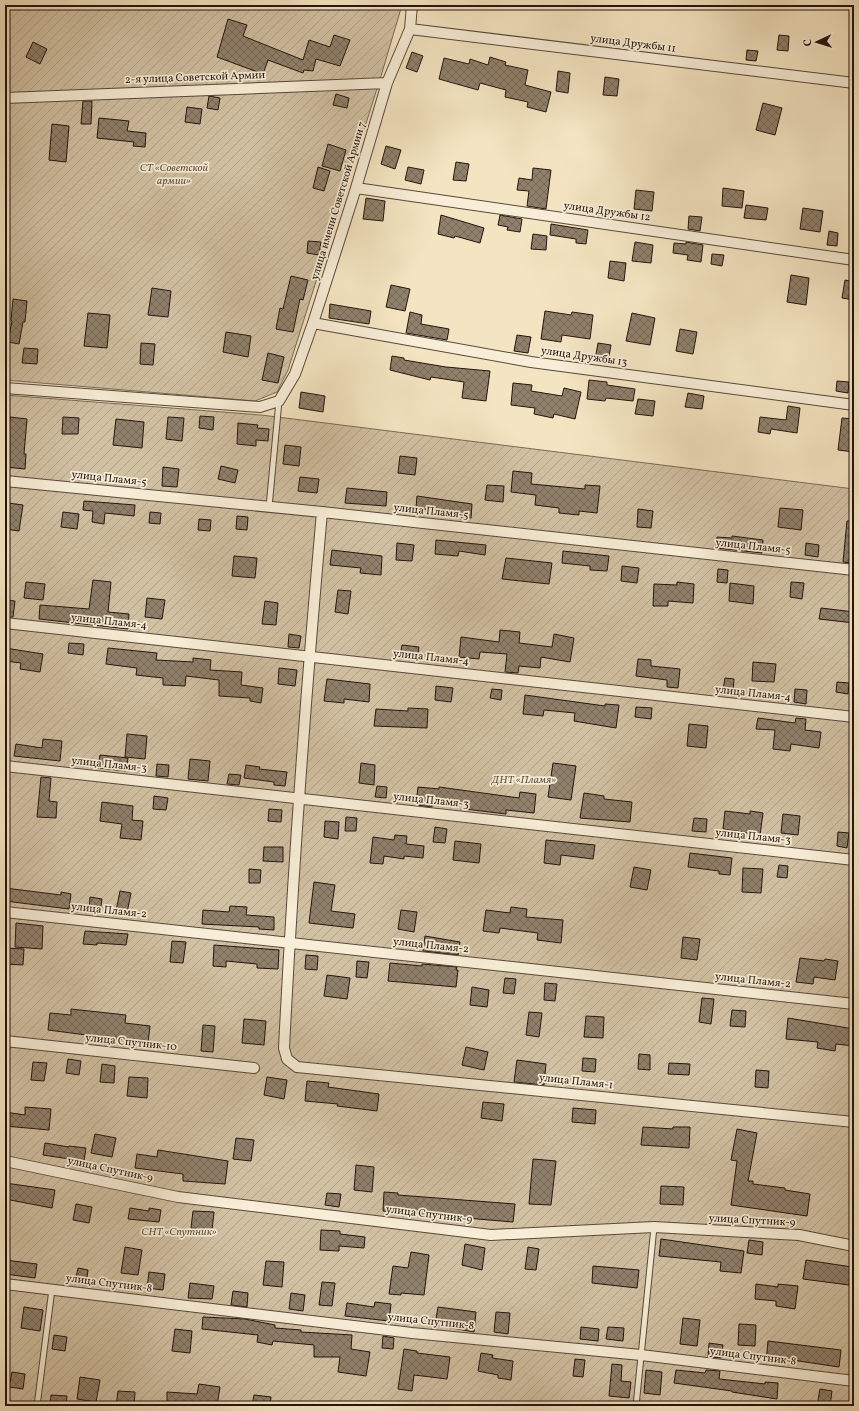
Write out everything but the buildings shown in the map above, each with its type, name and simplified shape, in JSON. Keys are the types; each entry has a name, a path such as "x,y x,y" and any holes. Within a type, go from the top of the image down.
{"street":[{"name":"улица имени Советской Армии 7","path":"279,401 295,374 313,323 356,188 387,83 410,29 412,5"},
{"name":"улица Дружбы 11","path":"410,29 854,83"},
{"name":"2-я улица Советской Армии","path":"5,98 387,83"},
{"name":"улица Дружбы 12","path":"356,188 854,260"},
{"name":"улица Дружбы 13","path":"313,323 530,362 854,405"},
{"path":"5,388 260,408 279,401"},
{"name":"улица Пламя-5","path":"5,481 322,512 854,570"},
{"path":"289,943 309,657 322,512"},
{"name":"улица Пламя-4","path":"5,622 854,717"},
{"name":"улица Пламя-3","path":"5,766 854,860"},
{"name":"улица Пламя-2","path":"5,912 854,1004"},
{"name":"улица Пламя-1","path":"289,943 284,1048 287,1059 296,1067 854,1122"},
{"name":"улица Спутник-10","path":"5,1041 254,1068"},
{"name":"улица Спутник-9","path":"5,1161 178,1197 491,1235 654,1227 799,1235 854,1246"},
{"name":"улица Спутник-8","path":"5,1284 412,1333 641,1355 854,1382"}],"lane":[{"path":"269,507 279,401"},
{"path":"636,1406 654,1227"},
{"path":"38,1406 52,1289"}],"green space":[{"name":"СТ «Советской армии»","path":"5,5 402,5 288,370 277,392 255,401 5,380"},
{"name":"ДНТ «Пламя»","path":"5,395 261,415 854,489 854,1406 5,1406"}],"park label":[{"name":"СНТ «Спутник»","path":"179,1232"}]}
